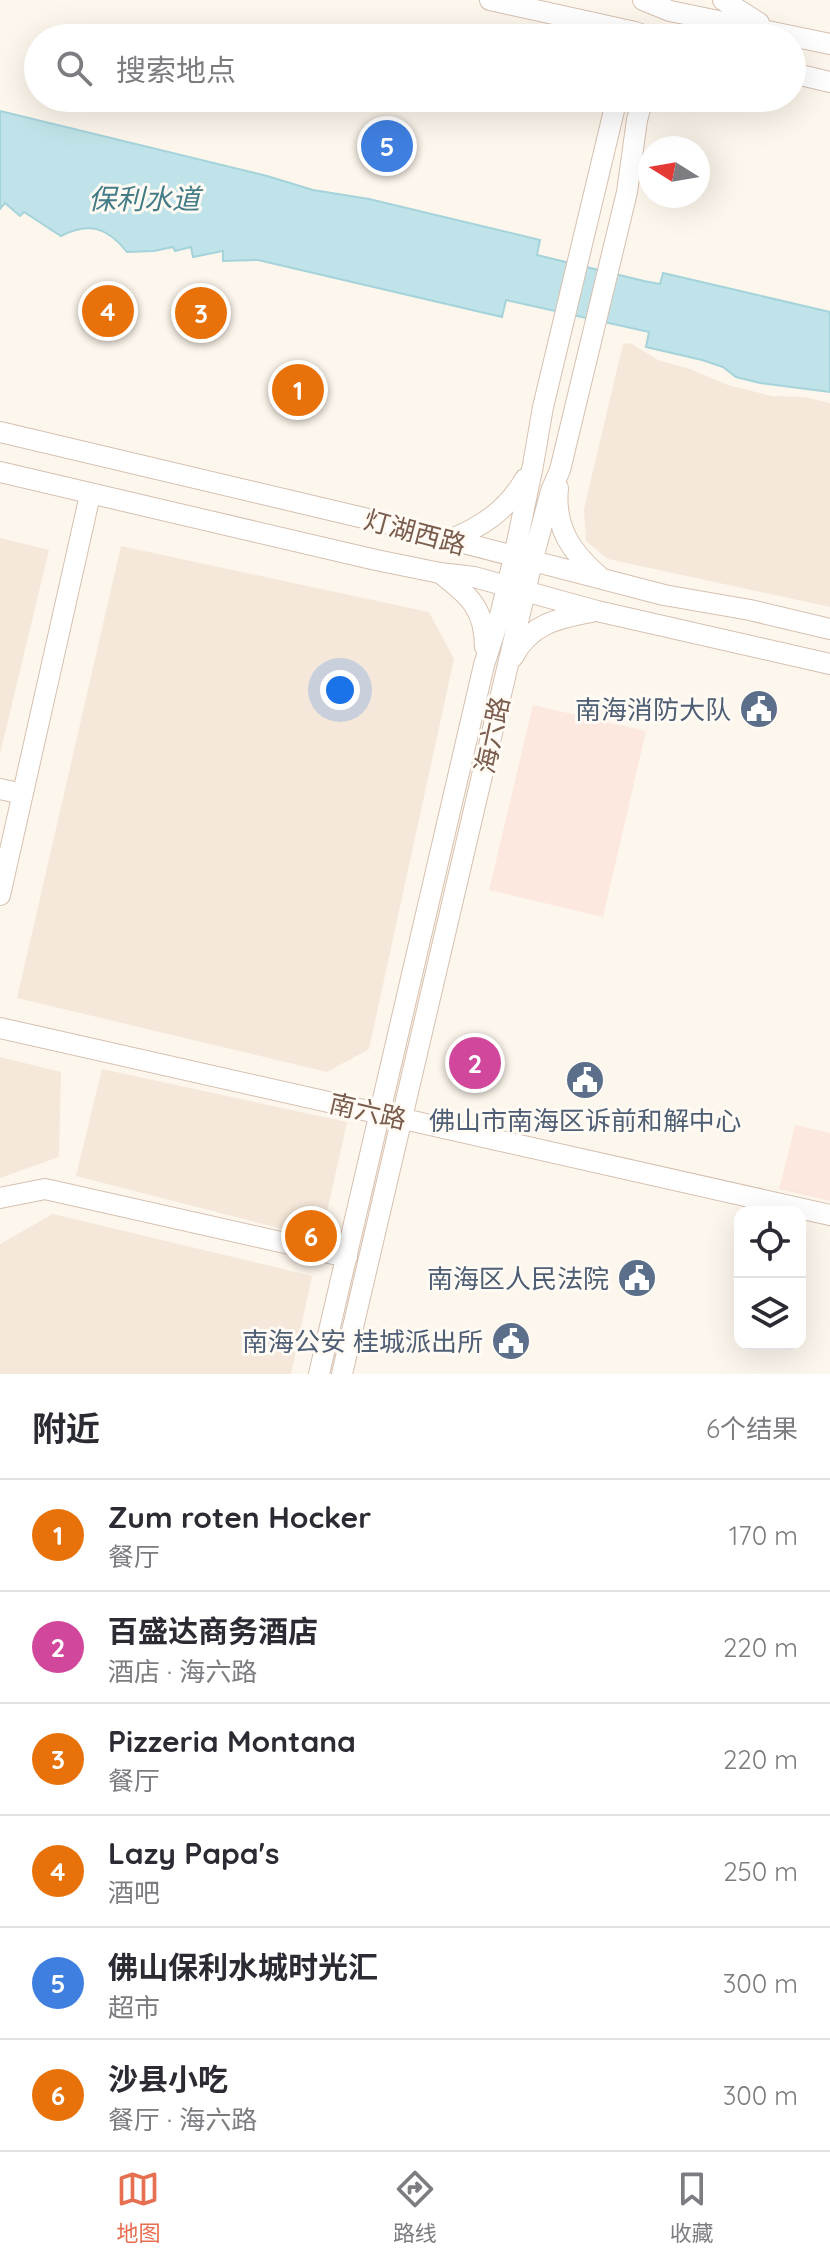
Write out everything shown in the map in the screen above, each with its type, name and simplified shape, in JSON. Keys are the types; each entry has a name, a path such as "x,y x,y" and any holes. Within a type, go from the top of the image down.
{"main road":[{"path":"490,0 595,24"},
{"path":"642,24 645,0 736,24"},
{"path":"723,0 762,24"},
{"path":"554,13 570,24"},
{"path":"806,39 830,44"},
{"path":"806,76 830,82"},
{"name":"海六路","path":"342,1374 506,672 543,407 612,112"},
{"name":"海六路","path":"523,560 560,470 627,192 639,112"},
{"path":"637,120 644,112"},
{"name":"灯湖西路","path":"0,432 664,595 750,610 830,629"},
{"path":"449,540 477,528 498,513 515,496 533,465"},
{"path":"560,470 557,496 566,537 574,553 603,580"},
{"name":"灯湖西路","path":"0,472 440,573 474,577 597,611 830,664"},
{"path":"0,895 90,495"},
{"path":"440,573 478,610 485,632 484,665"},
{"name":"海六路","path":"319,1374 484,665 516,589"},
{"path":"506,672 519,646 534,631 555,619 597,611"},
{"path":"0,789 22,794"},
{"name":"南六路","path":"0,1028 830,1215"},
{"path":"0,1198 45,1189 347,1257"}],"shaded area":[{"path":"630,343 658,360 728,385 772,396 805,397 830,403 830,607 608,559 586,541 584,509 623,344"},
{"path":"0,538 49,550 0,754"},
{"path":"121,546 429,612 454,659 369,1049 327,1072 17,998"},
{"path":"533,705 646,731 603,917 489,890"},
{"path":"0,1057 61,1072 59,1157 0,1178"},
{"path":"102,1069 347,1122 321,1239 76,1176"},
{"path":"795,1125 830,1133 830,1201 779,1189"},
{"path":"53,1214 312,1276 291,1374 0,1374 0,1244"}],"water":[{"name":"保利水道","path":"0,111 313,190 369,199 540,240 537,255 644,281 660,284 663,273 830,312 830,392 736,377 723,367 702,360 646,347 649,332 506,300 502,317 258,260 223,261 223,251 193,257 191,247 175,251 173,247 127,252 113,237 89,228 61,236 24,212 20,216 5,203 0,209"}],"place":[{"name":"佛山保利水城时光汇","path":"387,146"},
{"name":"Lazy Papa's","path":"108,311"},
{"name":"Pizzeria Montana","path":"201,313"},
{"name":"Zum roten Hocker","path":"298,390"},
{"name":"南海消防大队","path":"759,709"},
{"name":"百盛达商务酒店","path":"475,1063"},
{"name":"佛山市南海区诉前和解中心","path":"585,1080"},
{"name":"沙县小吃","path":"311,1236"},
{"name":"南海区人民法院","path":"637,1278"},
{"name":"南海公安 桂城派出所","path":"511,1341"}]}
